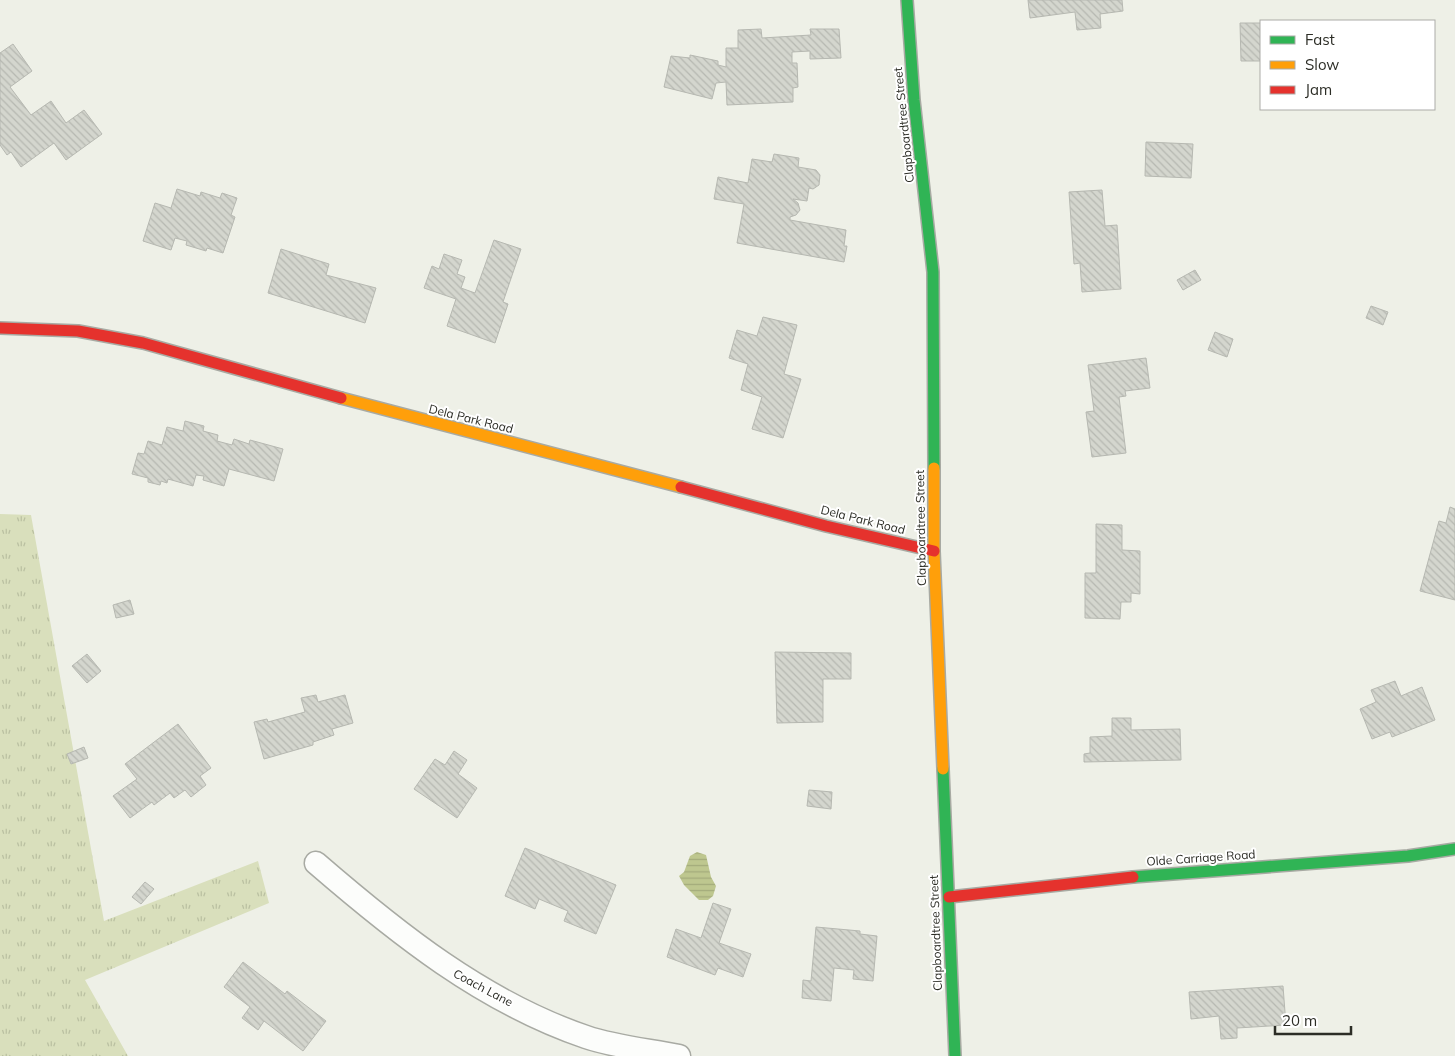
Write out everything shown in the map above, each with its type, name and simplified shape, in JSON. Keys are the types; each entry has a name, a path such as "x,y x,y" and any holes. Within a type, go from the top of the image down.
{"street":[{"name":"Clapboardtree Street","path":"907,0 914,100 933,272 934,551 955,1056"},
{"name":"Dela Park Road","path":"0,328 78,331 143,343 416,419 768,508 826,526 934,551"},
{"name":"Olde Carriage Road","path":"949,897 1122,878 1408,856 1455,849"},
{"name":"Coach Lane","path":"316,863 374,912 452,971 532,1014 587,1037 679,1056"}],"green space":[{"path":"0,514 31,515 104,921 258,861 269,903 85,980 128,1056 0,1056"}],"shaded area":[{"path":"697,852 706,855 711,877 716,886 713,896 708,900 699,900 684,885 679,876 684,872 690,856"}],"building":[{"path":"1028,0 1122,0 1123,11 1100,14 1101,28 1077,30 1075,12 1030,18"},
{"path":"1240,23 1260,23 1260,61 1241,61"},
{"path":"761,29 762,38 811,35 810,29 839,29 841,58 810,59 810,51 792,52 792,63 797,63 798,87 793,88 793,102 727,105 726,82 716,83 712,99 664,87 671,56 690,58 690,55 718,61 718,65 726,67 726,48 738,48 738,30"},
{"path":"13,44 32,71 10,87 31,115 51,101 66,123 84,110 102,134 66,160 54,143 21,167 11,152 7,155 0,145 0,53"},
{"path":"1146,142 1193,144 1191,178 1145,176"},
{"path":"774,154 799,158 798,167 816,170 820,175 819,185 813,189 809,188 807,201 793,199 798,203 800,210 796,215 790,217 790,220 846,230 844,246 847,246 844,262 737,243 744,204 714,199 718,177 748,183 752,159 772,162"},
{"path":"177,189 200,196 201,192 220,198 222,193 237,198 231,215 235,217 223,253 207,248 206,251 186,245 187,241 175,238 171,250 143,241 155,203 171,208"},
{"path":"1102,190 1105,226 1117,225 1121,289 1082,292 1080,263 1074,264 1069,192"},
{"path":"494,240 521,249 503,302 508,304 495,343 447,326 456,299 424,288 432,266 439,269 444,254 462,260 457,274 465,277 461,288 475,293"},
{"path":"281,249 329,264 326,275 376,288 365,323 268,293"},
{"path":"1195,270 1201,280 1183,290 1177,280"},
{"path":"1371,306 1388,312 1383,325 1366,318"},
{"path":"763,317 797,325 784,374 801,379 783,438 752,429 762,397 741,390 748,364 729,358 737,330 757,336"},
{"path":"1215,332 1233,339 1227,357 1208,350"},
{"path":"1146,358 1150,388 1125,391 1126,396 1119,397 1126,453 1092,457 1086,412 1094,411 1088,365"},
{"path":"185,421 204,426 203,431 218,435 217,441 232,445 234,439 249,444 250,440 283,449 274,481 229,469 224,486 203,480 204,476 196,475 193,486 168,479 167,483 161,481 160,485 148,482 148,478 132,474 138,453 144,454 148,441 162,445 167,427 183,431"},
{"path":"1450,507 1455,509 1455,600 1420,591 1439,521 1446,523"},
{"path":"1096,524 1122,525 1122,550 1140,551 1140,594 1131,593 1131,602 1121,602 1120,619 1085,618 1085,573 1096,573"},
{"path":"130,600 134,614 116,618 113,605"},
{"path":"775,652 851,653 851,679 823,679 823,722 777,723"},
{"path":"87,654 101,671 87,683 72,666"},
{"path":"1395,681 1401,696 1422,687 1435,720 1392,737 1390,732 1372,739 1360,709 1376,702 1371,690"},
{"path":"316,695 318,702 345,695 353,723 332,729 334,735 313,742 313,745 264,759 254,722 267,719 268,722 305,712 301,698"},
{"path":"1112,718 1131,718 1131,730 1180,729 1181,760 1084,762 1084,754 1090,753 1090,737 1112,736"},
{"path":"178,724 211,768 200,776 206,785 191,797 185,790 174,798 170,793 154,805 152,802 130,818 113,796 137,779 125,764"},
{"path":"84,747 88,758 71,764 67,754"},
{"path":"454,751 467,760 458,774 477,788 457,818 414,789 435,759 445,765"},
{"path":"809,790 832,792 831,809 807,806"},
{"path":"525,848 616,885 596,934 564,921 568,911 539,899 535,909 505,896"},
{"path":"145,882 154,889 141,904 132,897"},
{"path":"713,903 731,909 719,943 751,954 743,977 718,968 715,975 667,957 676,929 701,938"},
{"path":"816,927 860,931 860,934 877,936 873,981 853,979 854,970 834,968 831,1001 802,998 803,980 811,981"},
{"path":"243,962 285,994 287,991 326,1021 303,1051 264,1021 258,1030 242,1018 250,1007 224,987"},
{"path":"1283,986 1286,1025 1237,1028 1237,1038 1221,1039 1219,1016 1191,1019 1189,992"}],"traffic: fast":[{"path":"907,0 914,100 933,272 934,468"},
{"path":"943,769 955,1056"},
{"path":"1133,877 1408,856 1455,849"}],"traffic: slow":[{"path":"341,398 681,487"},
{"path":"934,468 934,551 943,769"}],"traffic: jam":[{"path":"0,328 78,331 143,343 341,398"},
{"path":"681,487 826,526 934,551"},
{"path":"949,897 1133,877"}]}
